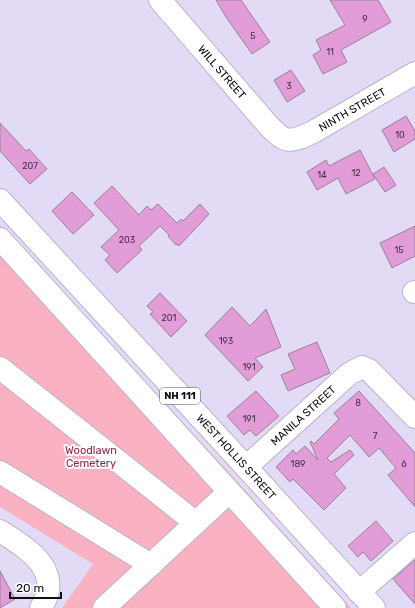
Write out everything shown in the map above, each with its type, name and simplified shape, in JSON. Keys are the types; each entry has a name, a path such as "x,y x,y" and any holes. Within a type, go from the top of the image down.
{"street":[{"name":"WILL STREET","path":"160,0 276,134 286,141"},
{"name":"NINTH STREET","path":"286,141 296,140 313,132 415,73"},
{"name":"WEST HOLLIS STREET","path":"0,200 374,608"},
{"path":"0,239 7,261 229,492 335,608"},
{"name":"MANILA STREET","path":"246,467 349,374 362,367 369,370 415,417"},
{"path":"0,368 196,523"},
{"path":"0,472 151,565"},
{"path":"104,608 229,492"},
{"path":"0,531 34,555 44,569 48,584 48,595 40,608"},
{"path":"359,592 415,543"}],"green space":[{"name":"Woodlawn Cemetery","path":"0,225 235,479 351,608 62,608 93,564 0,507"}],"building":[{"path":"216,0 241,0 270,42 252,54"},
{"path":"330,0 378,0 391,22 341,50 347,62 323,74 313,55 321,50 316,40 345,25"},
{"path":"291,70 305,91 287,102 274,80"},
{"path":"406,116 415,131 415,139 394,152 382,130"},
{"path":"0,123 26,151 29,149 47,169 30,184 0,151"},
{"path":"360,150 375,179 346,194 338,178 317,190 307,172 326,160 329,166"},
{"path":"384,167 396,185 385,192 373,174"},
{"path":"112,186 139,215 147,206 151,210 158,204 177,223 181,219 183,221 200,204 209,214 179,246 177,244 176,245 160,226 139,246 142,250 117,273 105,260 110,255 101,247 119,230 94,203"},
{"path":"72,192 94,215 73,234 52,211"},
{"path":"415,226 415,256 392,268 380,243"},
{"path":"160,293 187,321 171,337 150,314 153,312 147,306"},
{"path":"232,307 250,326 266,309 281,347 255,358 263,367 248,381 205,335"},
{"path":"317,342 330,373 288,391 281,375 295,369 288,354"},
{"path":"256,391 279,416 256,436 250,430 244,435 227,416"},
{"path":"359,391 415,453 415,507 388,475 396,468 379,448 369,457 350,435 327,458 331,462 350,450 354,455 334,474 346,488 324,510 293,479 290,482 276,467 293,450 296,454 305,446 318,460 310,442 311,441 314,444 339,419 334,413"},
{"path":"376,521 393,541 371,561 363,552 358,557 348,546"},
{"path":"415,560 415,604 393,579"},
{"path":"0,571 15,599 0,608"}]}
